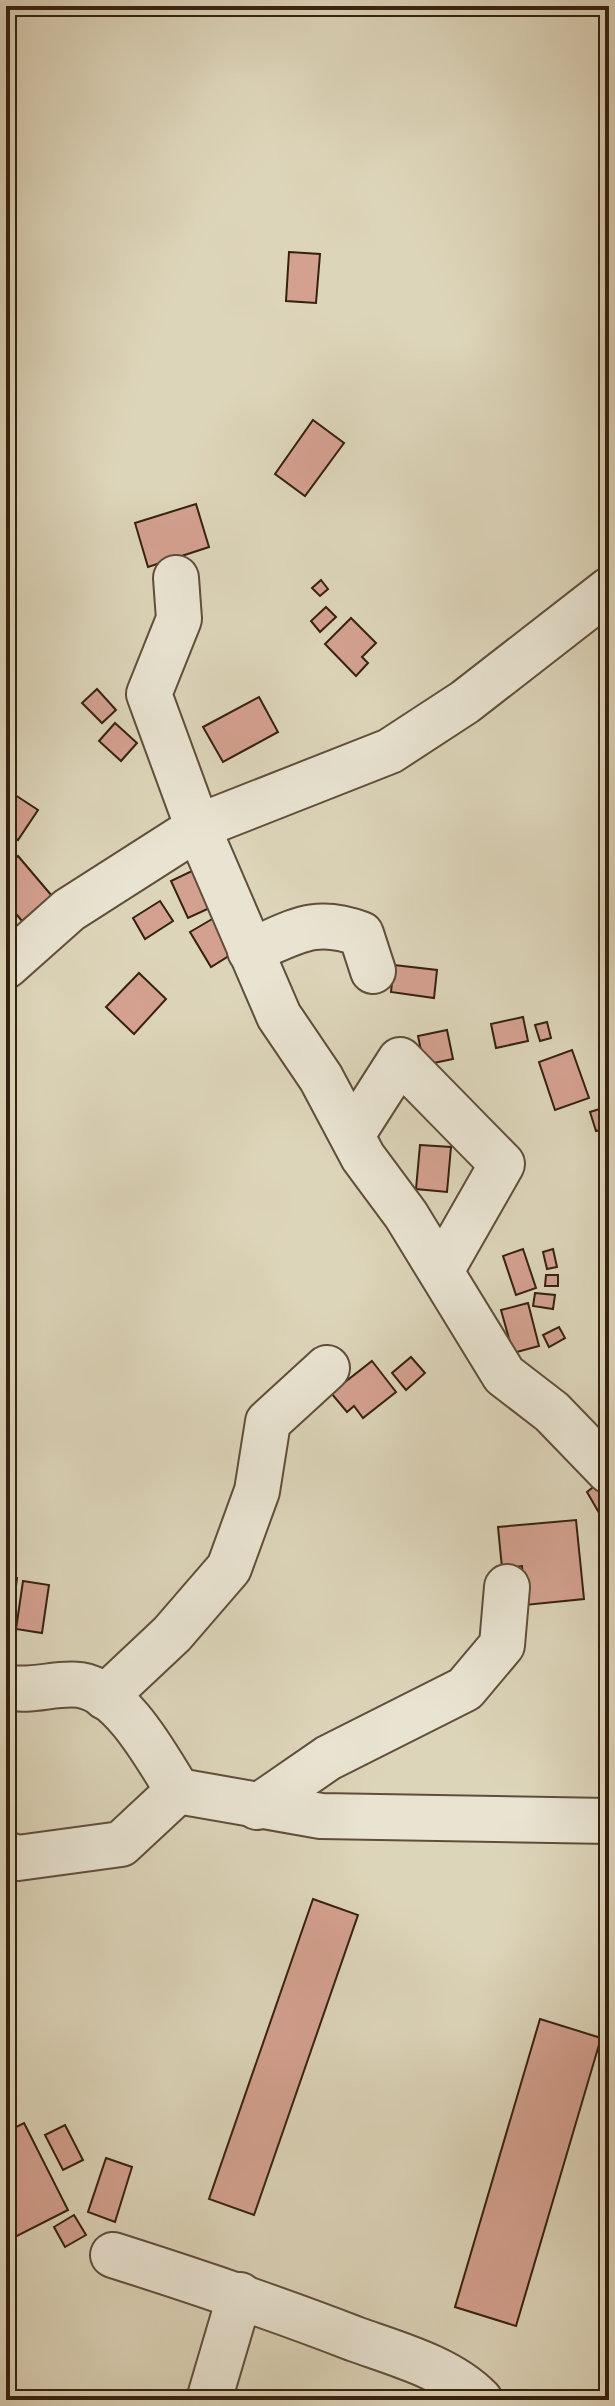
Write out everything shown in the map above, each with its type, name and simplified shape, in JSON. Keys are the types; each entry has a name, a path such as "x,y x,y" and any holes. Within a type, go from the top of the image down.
{"street":[{"path":"176,578 179,619 149,694 198,828 279,1016 321,1078 352,1135 441,1271 504,1375 552,1412 609,1471"},
{"path":"6,966 69,910 198,828 390,751 465,702 607,586"},
{"path":"250,951 311,926 334,924 361,934 373,971"},
{"path":"352,1135 400,1060 502,1164 441,1271"},
{"path":"105,1697 172,1634 229,1568 257,1491 268,1422 327,1368"},
{"path":"257,1807 328,1758 465,1689 502,1645 507,1587"},
{"path":"6,1687 81,1685 105,1697 142,1732 178,1791 321,1816 609,1821"},
{"path":"6,1854 18,1858 121,1844 178,1791"},
{"path":"113,2255 240,2295 414,2360 470,2390 480,2400"},
{"path":"209,2400 240,2295"}],"building":[{"path":"289,252 320,254 316,303 286,301"},
{"path":"313,420 344,443 305,496 275,474"},
{"path":"196,504 209,547 148,567 135,523"},
{"path":"321,580 328,589 320,596 312,588"},
{"path":"326,607 336,617 320,632 311,621"},
{"path":"351,618 376,643 362,657 368,663 356,676 325,644"},
{"path":"97,689 116,710 102,723 82,703"},
{"path":"259,697 278,732 223,762 203,727"},
{"path":"115,723 137,743 121,761 99,741"},
{"path":"6,789 38,810 18,840 6,832"},
{"path":"18,856 52,896 22,921 6,902 6,866"},
{"path":"196,869 214,906 188,918 171,881"},
{"path":"160,901 173,921 145,939 133,918"},
{"path":"219,915 240,949 211,967 190,932"},
{"path":"394,965 437,970 434,998 391,992"},
{"path":"139,973 166,999 134,1034 106,1007"},
{"path":"523,1017 528,1041 496,1048 491,1024"},
{"path":"547,1022 551,1038 540,1041 535,1025"},
{"path":"447,1030 453,1059 424,1065 418,1036"},
{"path":"572,1050 589,1098 555,1110 539,1062"},
{"path":"606,1107 609,1128 596,1131 590,1112"},
{"path":"420,1145 451,1147 447,1192 416,1189"},
{"path":"523,1249 536,1288 516,1295 503,1256"},
{"path":"553,1249 557,1267 547,1269 543,1252"},
{"path":"546,1275 558,1275 558,1286 545,1286"},
{"path":"535,1293 555,1295 553,1309 533,1306"},
{"path":"528,1303 539,1346 513,1353 501,1310"},
{"path":"559,1327 565,1338 549,1347 543,1335"},
{"path":"411,1357 425,1373 406,1390 392,1373"},
{"path":"372,1361 396,1392 363,1418 354,1406 347,1412 331,1393"},
{"path":"607,1476 609,1515 602,1518 587,1492"},
{"path":"576,1520 584,1599 525,1605 522,1566 502,1568 498,1527"},
{"path":"6,1576 17,1578 11,1626 6,1625"},
{"path":"23,1581 49,1585 42,1633 16,1629"},
{"path":"313,1899 358,1915 254,2215 209,2199"},
{"path":"540,2019 601,2038 516,2326 455,2307"},
{"path":"24,2123 68,2210 13,2238 6,2223 6,2132"},
{"path":"65,2125 83,2160 63,2170 45,2135"},
{"path":"106,2158 132,2167 115,2222 88,2212"},
{"path":"74,2215 86,2235 65,2247 54,2227"},
{"path":"6,2388 21,2394 19,2400 6,2400"}]}
